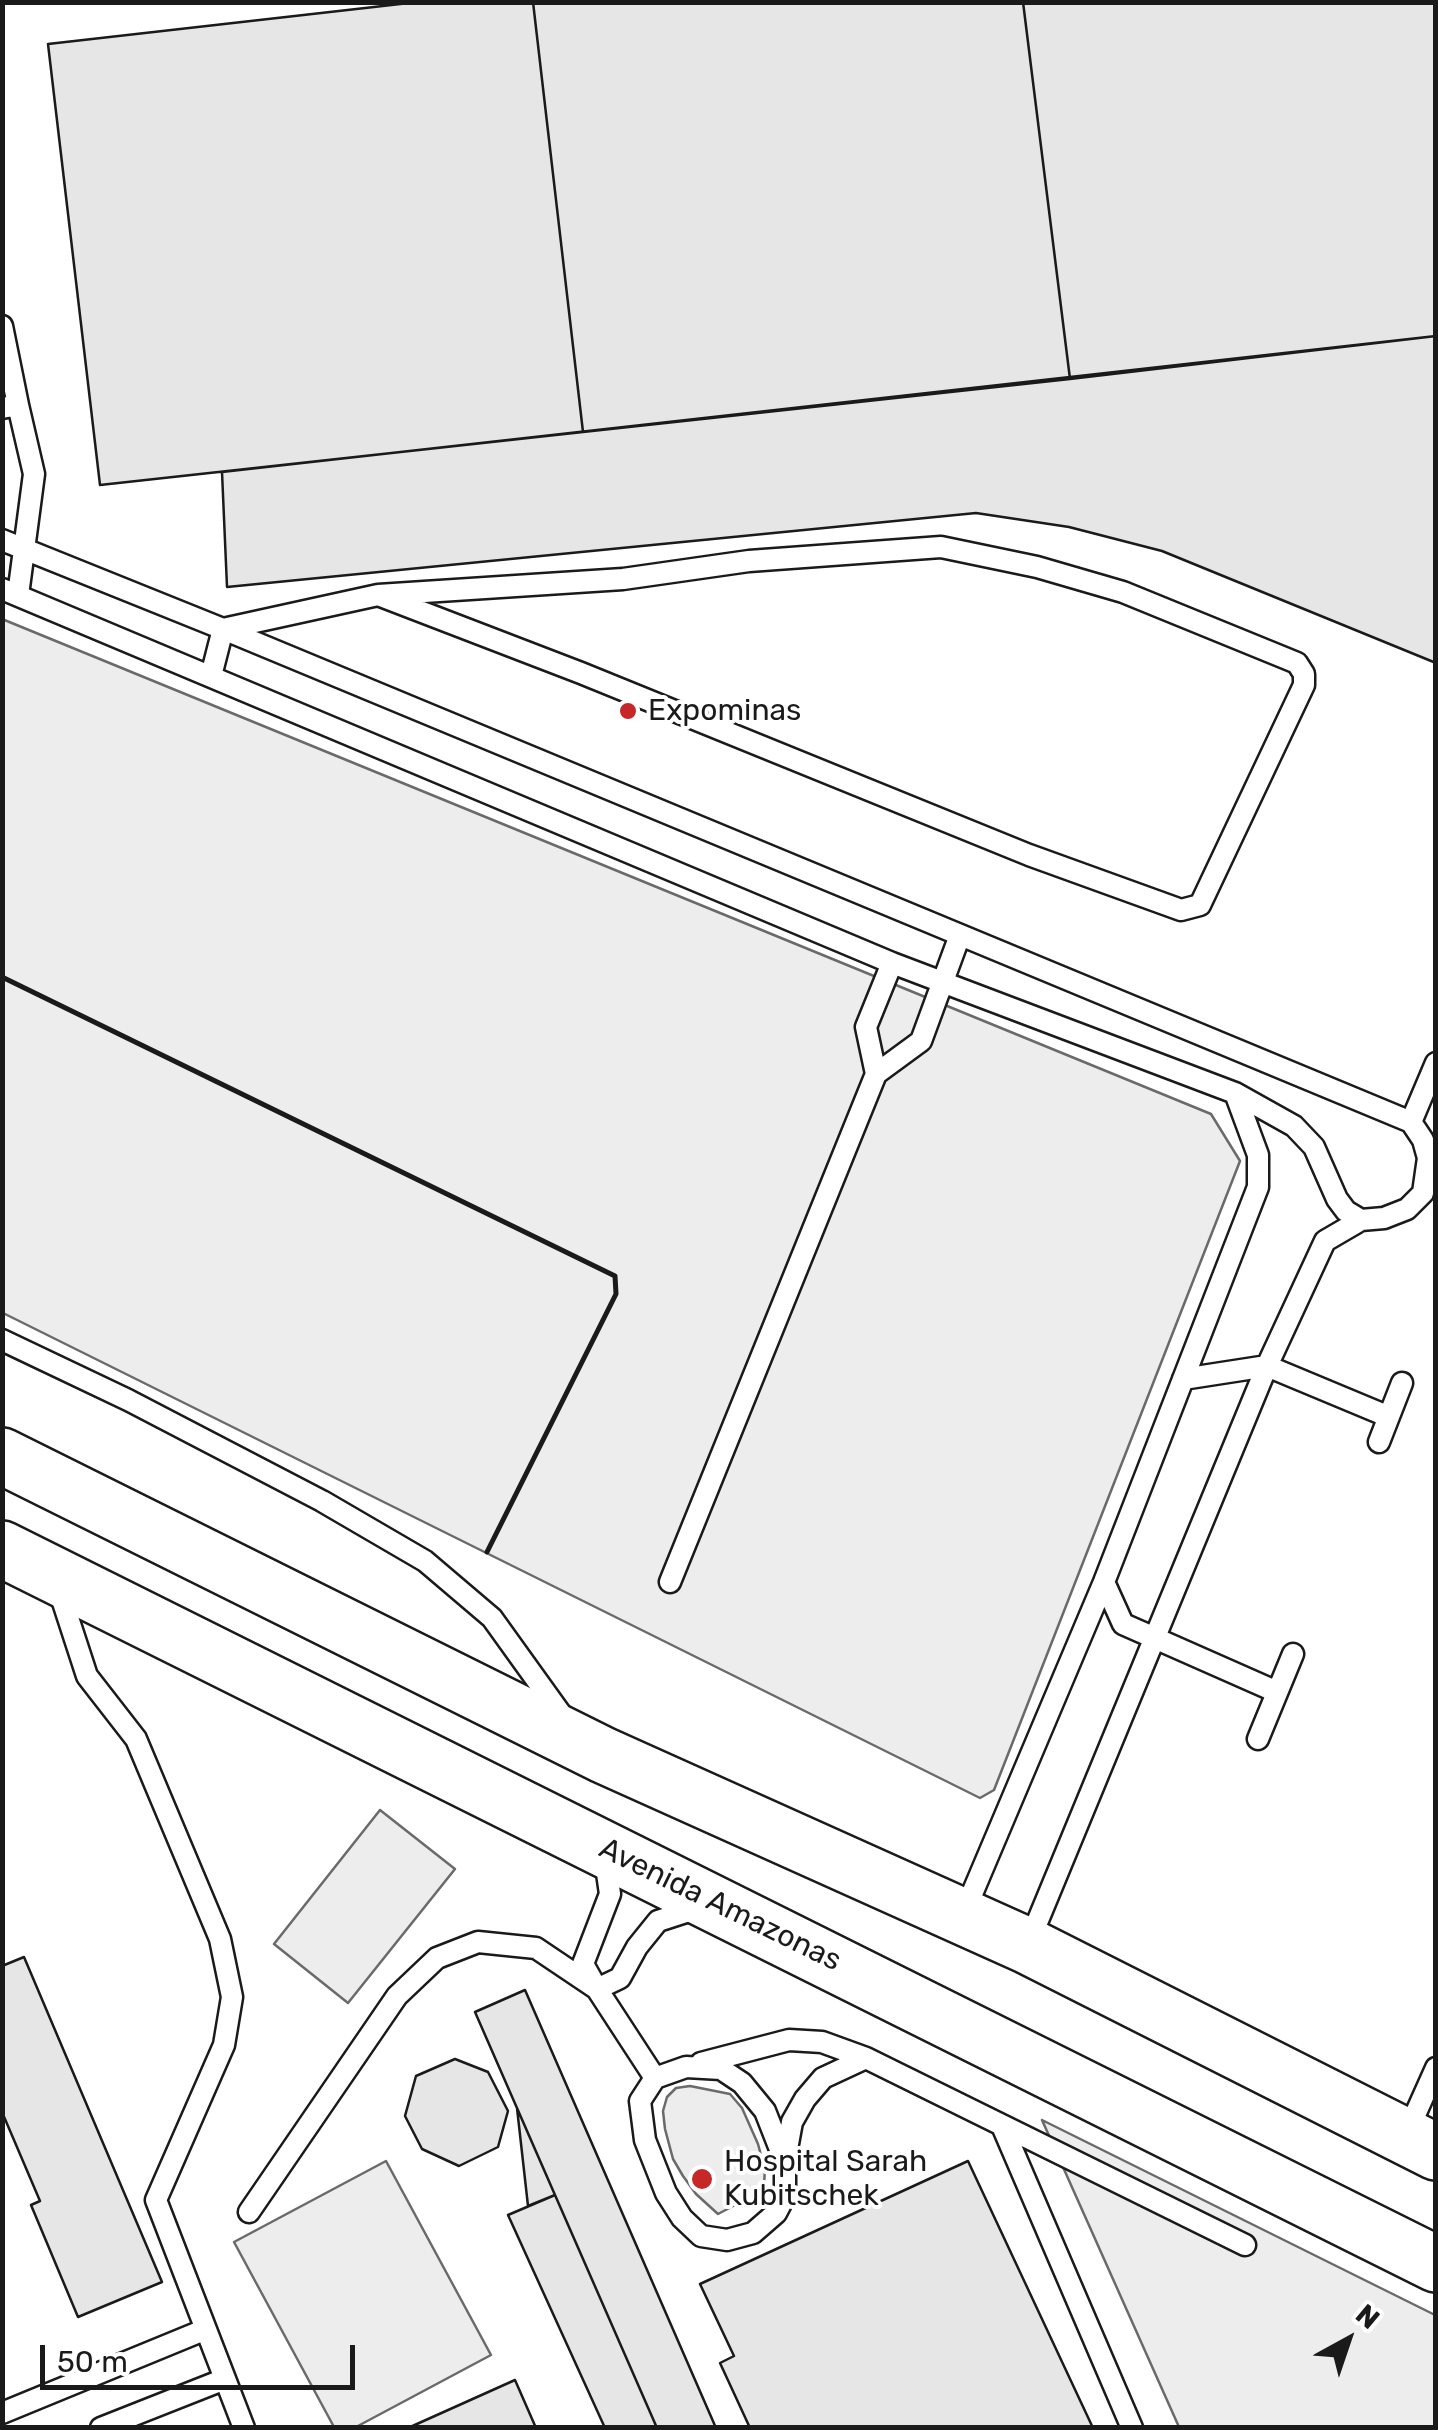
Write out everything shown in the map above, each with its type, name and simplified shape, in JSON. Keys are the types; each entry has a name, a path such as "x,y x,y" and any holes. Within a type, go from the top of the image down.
{"main road":[{"path":"2,1456 580,1744 1028,1946 1420,2144"},
{"name":"Avenida Amazonas","path":"2,1549 1436,2264"}],"lane":[{"path":"2,326 10,406 34,474 26,550 10,592 944,984 1235,1094 1294,1126 1314,1147 1337,1199 1346,1211 1361,1220"},
{"path":"2,540 224,628 1411,1122 1428,1158 1423,1193 1407,1208 1384,1218 1361,1220 1325,1241 1267,1366 1028,1946"},
{"path":"224,628 378,595 622,578 749,561 941,546 1037,567 1123,592 1297,664 1304,674 1304,685 1200,905 1181,910 1029,855 581,672 378,595"},
{"path":"211,676 224,628"},
{"path":"670,1582 876,1074 920,1041 960,936"},
{"path":"876,1074 866,1027 892,962"},
{"path":"1411,1122 1436,1063"},
{"path":"962,1917 1104,1582 1258,1187 1258,1156 1235,1094"},
{"path":"2,1340 128,1400 322,1501 425,1561 492,1618 549,1694 580,1744"},
{"path":"1183,1379 1267,1366 1387,1416"},
{"path":"1379,1442 1402,1383"},
{"path":"55,1575 86,1676 136,1739 220,1939 232,1997 224,2044 156,2200 244,2428"},
{"path":"1104,1582 1123,1624 1277,1692"},
{"path":"1258,1739 1293,1654"},
{"path":"604,1847 610,1894 583,1964 654,2078"},
{"path":"597,1989 620,1978 658,1920 715,1902"},
{"path":"248,2212 397,1996 437,1958 478,1942 536,1948 597,1989"},
{"path":"866,2058 823,2078 804,2099 792,2122 785,2162 785,2196 776,2214 752,2233 726,2240 702,2236 682,2218 666,2193 645,2140 640,2101 654,2078 789,2040 822,2042 866,2058 1244,2245"},
{"path":"686,2067 721,2068 742,2083 766,2110 785,2162"},
{"path":"1420,2144 1436,2068"},
{"path":"1003,2128 1132,2428"},
{"path":"2,2413 204,2330"},
{"path":"101,2428 225,2378"}],"shaded area":[{"path":"2,619 1211,1114 1240,1161 994,1790 980,1798 3,1313"},
{"path":"380,1810 455,1869 348,2003 274,1944"},
{"path":"690,2086 730,2094 742,2108 765,2170 764,2184 756,2194 718,2214 683,2176 673,2159 665,2129 663,2111 667,2097 676,2088"},
{"path":"1042,2120 1435,2315 1435,2427 1179,2427"},
{"path":"386,2161 491,2355 356,2427 334,2427 234,2242"}],"building":[{"path":"418,2 533,2 583,432 100,485 48,44"},
{"path":"533,2 1023,2 1070,379 583,432"},
{"path":"1023,2 1436,2 1436,336 1070,379"},
{"path":"1436,336 1436,663 1162,551 1069,527 976,513 227,587 222,472"},
{"path":"24,1957 162,2282 78,2317 31,2205 40,2201 2,2112 2,1966"},
{"path":"525,1990 716,2428 657,2428 475,2012"},
{"path":"455,2059 488,2072 508,2111 498,2147 459,2166 422,2149 405,2116 416,2076"},
{"path":"517,2108 555,2195 528,2206"},
{"path":"968,2161 1093,2428 750,2428 720,2363 734,2356 700,2284"},
{"path":"555,2195 657,2428 605,2428 508,2215"},
{"path":"515,2380 536,2428 408,2428"}],"wall":[{"path":"2,977 615,1276 616,1294 487,1552"}],"place":[{"name":"Expominas","path":"628,711"},
{"name":"Hospital Sarah Kubitschek","path":"702,2179"}]}
